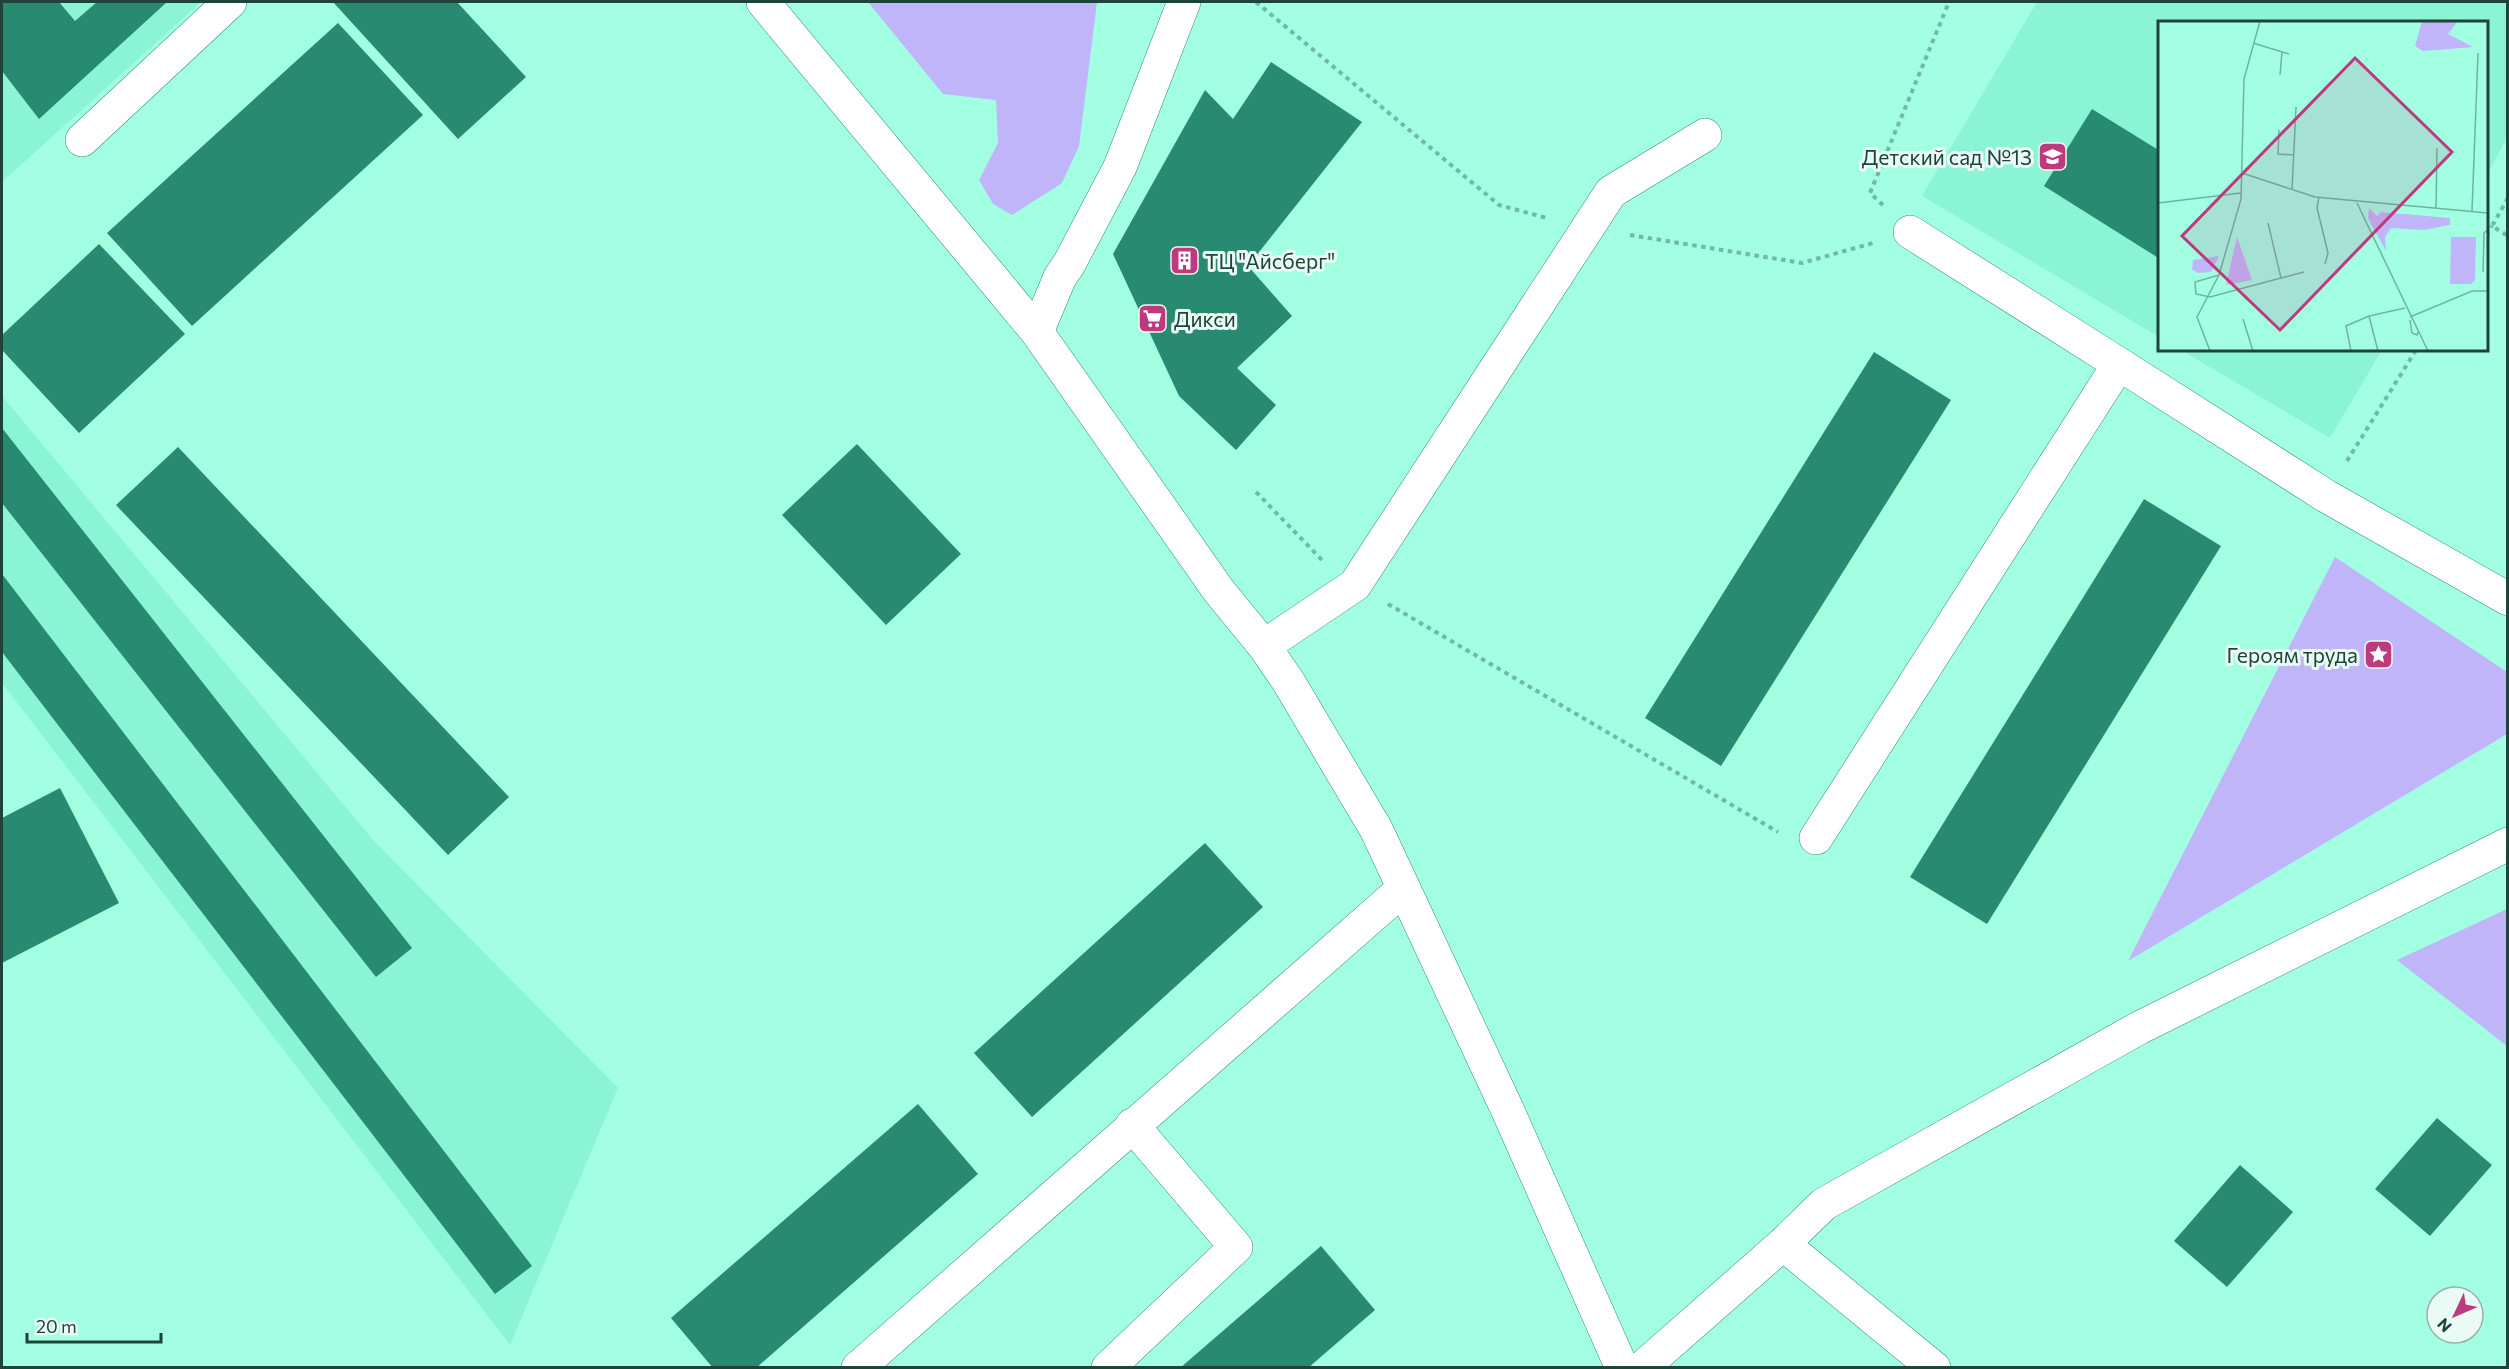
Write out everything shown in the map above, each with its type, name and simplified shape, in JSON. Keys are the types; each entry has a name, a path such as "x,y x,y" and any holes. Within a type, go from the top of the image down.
{"street":[{"path":"82,140 230,2"},
{"path":"763,2 1037,332 1219,591 1264,646 1288,681 1376,830 1508,1111 1622,1368"},
{"path":"1037,332 1060,277 1120,168 1184,2"},
{"path":"1264,646 1355,585 1611,192 1705,135"},
{"path":"1910,232 2326,496 2508,599"},
{"path":"1816,838 2119,364"},
{"path":"1641,1368 1783,1244 1824,1204 2129,1034 2508,844"},
{"path":"858,1368 1402,889"},
{"path":"1108,1368 1236,1247 1132,1125"},
{"path":"1783,1244 1934,1368"}],"path":[{"path":"1256,2 1499,205 1588,228 1802,263 1910,232 1870,193 1949,2"},
{"path":"2488,233 2508,198"},
{"path":"2492,226 2508,236"},
{"path":"2326,496 2415,351"},
{"path":"1256,492 1320,559 1355,585 1780,834 1816,838"}],"shaded area":[{"path":"2,2 201,2 2,182"},
{"path":"868,2 1097,2 1079,146 1062,183 1012,215 993,204 979,180 998,143 996,100 943,94"},
{"name":"Детский сад №13","path":"2037,2 2507,2 2507,138 2488,172 2488,21 2158,21 2158,336 1922,196"},
{"path":"2183,351 2381,351 2330,438"},
{"path":"2,396 374,841 618,1088 510,1345 2,683"},
{"path":"2335,557 2507,672 2507,734 2128,961"},
{"path":"2507,909 2507,1046 2397,960"}],"building":[{"path":"2,2 59,2 75,21 97,2 167,2 39,119 2,71"},
{"path":"333,2 457,2 526,77 458,139"},
{"path":"338,23 423,115 192,326 107,233"},
{"name":"ТЦ \"Айсберг\"","path":"1271,62 1362,122 1248,266 1292,316 1237,368 1276,405 1236,450 1179,396 1113,254 1205,90 1233,119"},
{"path":"2092,109 2158,150 2158,258 2044,186"},
{"path":"99,244 185,334 79,433 2,350 2,335"},
{"path":"1874,352 1951,400 1721,766 1645,718"},
{"path":"2,428 412,948 376,977 2,503"},
{"path":"857,444 961,554 886,625 782,515"},
{"path":"178,447 509,797 448,855 116,505"},
{"path":"2144,499 2221,546 1987,924 1910,877"},
{"path":"2,574 532,1266 495,1294 2,652"},
{"path":"60,788 119,903 2,963 2,818"},
{"path":"1205,843 1263,907 1032,1117 974,1053"},
{"path":"918,1104 978,1174 756,1368 713,1368 671,1318"},
{"path":"2437,1118 2492,1165 2430,1236 2375,1189"},
{"path":"2240,1165 2293,1212 2227,1287 2174,1241"},
{"path":"1321,1246 1375,1310 1308,1368 1180,1368"}],"place":[{"name":"Детский сад №13","path":"2053,156"},
{"name":"ТЦ \"Айсберг\"","path":"1184,260"},
{"name":"Дикси","path":"1153,318"},
{"name":"Героям труда","path":"2379,654"}]}
